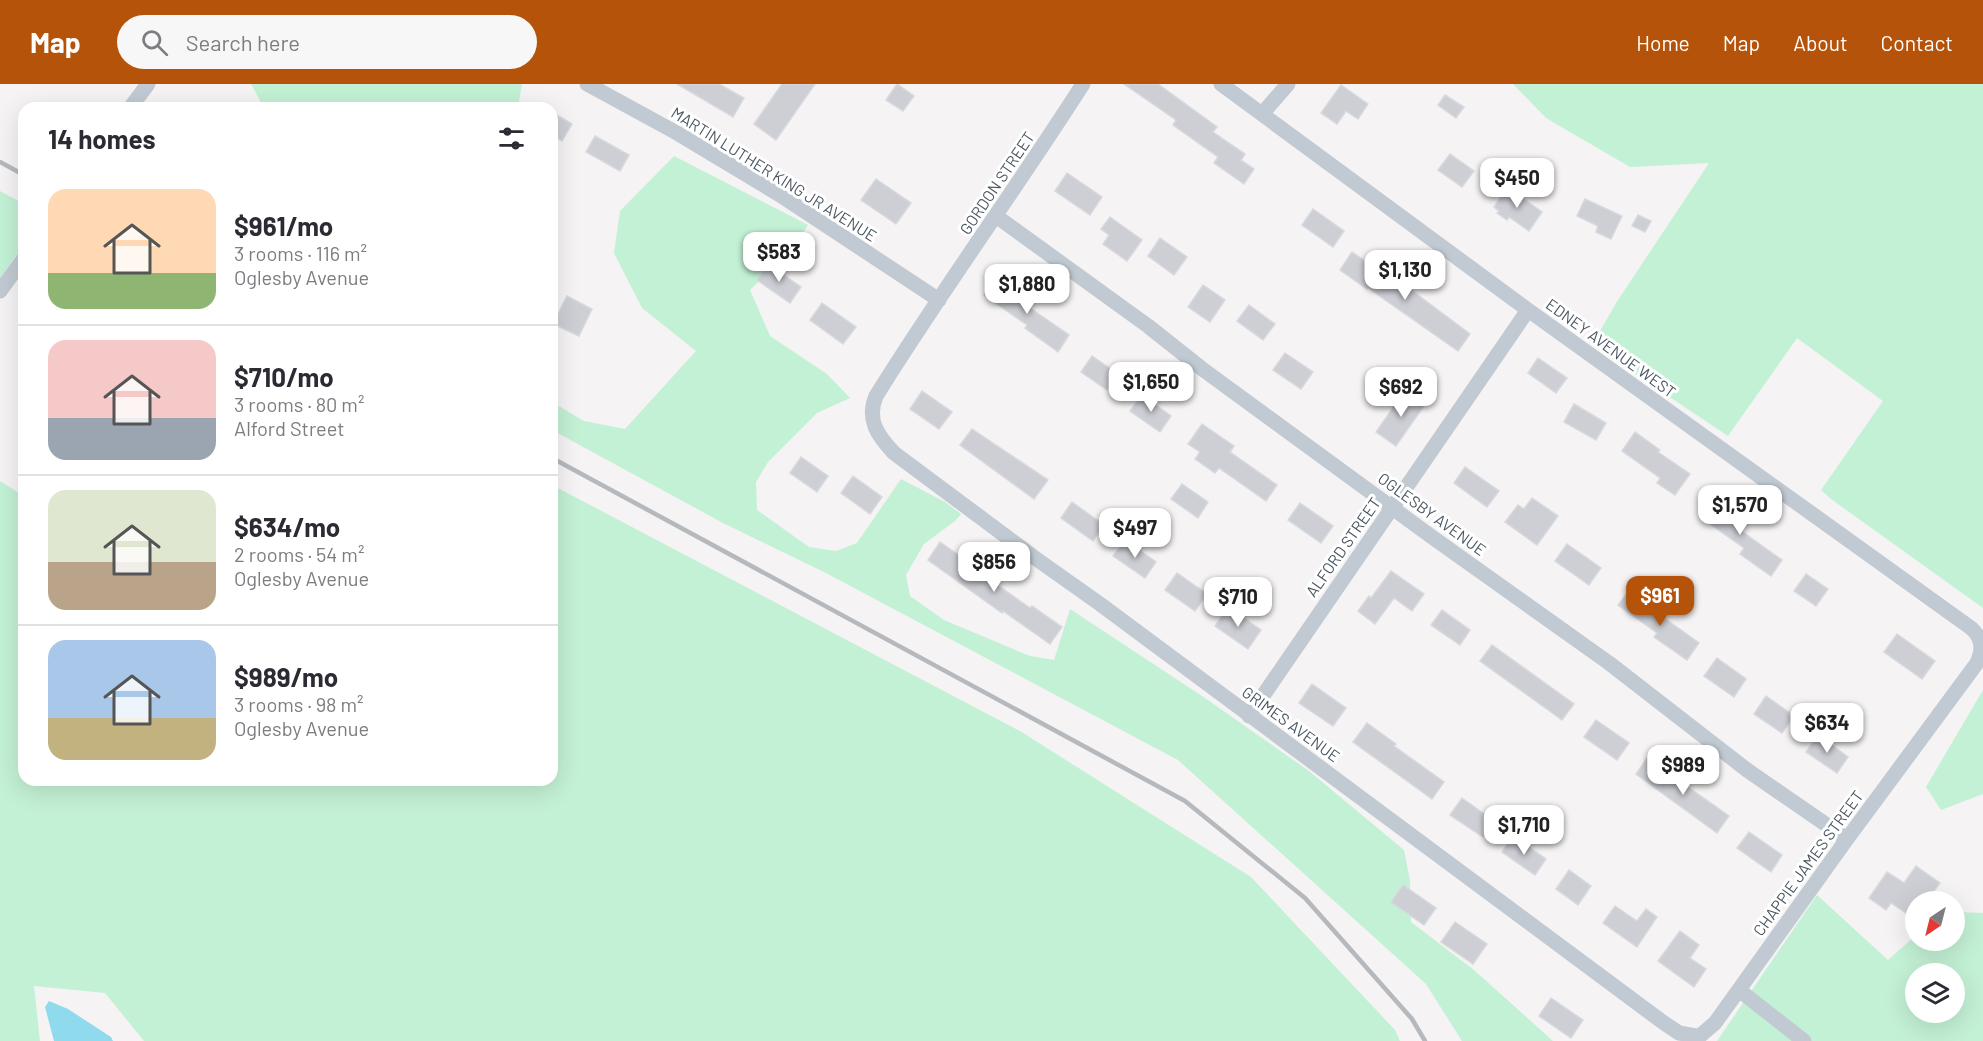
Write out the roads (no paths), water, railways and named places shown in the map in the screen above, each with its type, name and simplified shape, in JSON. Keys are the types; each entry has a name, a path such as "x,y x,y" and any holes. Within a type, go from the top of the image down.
{"street":[{"path":"134,102 148,84"},
{"name":"MARTIN LUTHER KING JR AVENUE","path":"587,84 677,133 780,195 939,300"},
{"name":"GORDON STREET","path":"939,300 1083,84"},
{"name":"EDNEY AVENUE WEST","path":"1221,84 1527,310 1971,628 1981,639"},
{"path":"1262,114 1288,84"},
{"name":"OGLESBY AVENUE","path":"996,216 1148,326 1201,368 1609,663 1748,770 1847,839"},
{"path":"0,291 18,266"},
{"name":"GRIMES AVENUE","path":"939,300 873,403 871,418 879,437 894,453 1679,1033 1701,1035 1714,1023 1739,990"},
{"name":"ALFORD STREET","path":"1249,716 1527,310"},
{"name":"CHAPPIE JAMES STREET","path":"1739,990 1977,663 1983,652 1981,639"},
{"path":"1739,990 1804,1041"}],"water":[{"path":"49,1001 68,1009 111,1037 113,1041 54,1041 45,1007"}],"railway":[{"path":"0,162 18,172"},
{"path":"558,461 1185,801 1305,898 1412,1019 1425,1041"}]}
